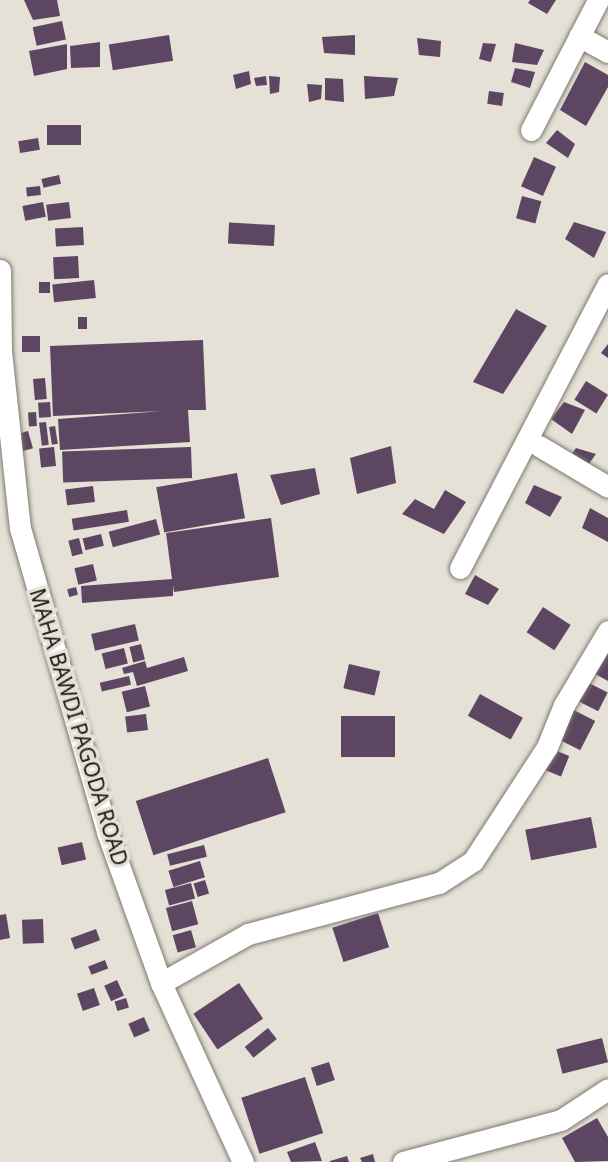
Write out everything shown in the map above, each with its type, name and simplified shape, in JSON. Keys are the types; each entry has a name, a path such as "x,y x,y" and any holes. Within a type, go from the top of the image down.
{"street":[{"path":"531,130 598,0"},
{"path":"579,36 608,52"},
{"name":"MAHA BAWDI PAGODA ROAD","path":"0,270 1,351 20,528 107,832 162,984 243,1162"},
{"path":"460,568 608,284"},
{"path":"539,446 608,487"},
{"path":"162,984 248,934 439,883 473,861 547,747 564,705 608,631"},
{"path":"403,1162 561,1120 608,1089"}],"building":[{"path":"24,0 57,0 60,16 33,20"},
{"path":"530,0 556,0 547,14 528,3"},
{"path":"62,21 66,40 37,46 33,27"},
{"path":"169,35 173,61 113,70 109,45"},
{"path":"355,35 355,55 324,53 322,37"},
{"path":"417,38 441,41 440,57 419,55"},
{"path":"100,42 100,67 71,68 70,46"},
{"path":"483,43 496,44 491,62 479,59"},
{"path":"515,43 544,50 537,65 512,62"},
{"path":"67,44 67,69 34,76 29,51"},
{"path":"585,62 608,75 608,87 586,126 560,110"},
{"path":"515,68 535,72 530,88 511,82"},
{"path":"249,71 251,84 236,89 233,75"},
{"path":"266,76 267,85 256,86 254,78"},
{"path":"269,76 280,77 279,92 270,94"},
{"path":"364,76 398,78 394,96 365,99"},
{"path":"325,78 343,79 344,102 325,100"},
{"path":"307,84 322,85 321,99 309,102"},
{"path":"489,91 504,93 502,106 487,104"},
{"path":"47,125 81,125 81,145 47,145"},
{"path":"557,130 575,144 568,158 546,143"},
{"path":"38,138 40,150 20,153 18,141"},
{"path":"534,157 556,167 543,196 521,186"},
{"path":"59,175 61,184 43,188 41,179"},
{"path":"40,186 41,195 27,196 26,187"},
{"path":"522,196 541,201 535,223 516,218"},
{"path":"43,202 46,217 25,221 22,206"},
{"path":"69,202 71,218 48,221 46,205"},
{"path":"574,222 606,232 594,258 565,239"},
{"path":"229,223 275,225 274,246 228,244"},
{"path":"83,227 84,245 56,246 55,228"},
{"path":"78,256 79,278 54,279 53,257"},
{"path":"94,280 96,298 54,302 52,284"},
{"path":"39,282 50,282 50,293 39,293"},
{"path":"516,309 547,326 503,394 473,382"},
{"path":"78,317 87,317 87,329 78,329"},
{"path":"22,336 40,336 40,352 22,352"},
{"path":"203,340 206,410 188,410 190,442 60,450 58,419 163,411 53,416 50,346"},
{"path":"608,344 608,358 601,353"},
{"path":"45,378 47,399 35,400 33,379"},
{"path":"586,381 608,395 596,413 574,400"},
{"path":"50,402 51,417 39,418 38,403"},
{"path":"564,402 585,410 572,434 551,419"},
{"path":"36,412 37,426 29,427 28,413"},
{"path":"46,422 49,445 42,446 39,423"},
{"path":"55,426 58,444 52,445 49,427"},
{"path":"28,431 33,448 21,452 16,434"},
{"path":"391,446 396,483 357,494 350,458"},
{"path":"54,447 56,466 41,467 39,449"},
{"path":"191,447 192,478 63,482 62,452"},
{"path":"576,448 596,454 583,472 566,462"},
{"path":"315,468 320,494 281,505 270,475"},
{"path":"237,473 245,518 164,533 156,487"},
{"path":"534,485 562,497 550,517 525,503"},
{"path":"93,486 95,502 67,505 65,489"},
{"path":"445,490 466,502 444,534 402,514 415,499 434,509"},
{"path":"590,508 608,518 608,542 582,528"},
{"path":"127,510 129,522 74,531 72,519"},
{"path":"271,518 279,577 174,592 173,585 173,596 82,603 81,586 172,579 166,533"},
{"path":"156,519 160,534 113,547 109,532"},
{"path":"101,534 104,546 85,550 83,539"},
{"path":"79,538 83,554 72,556 68,541"},
{"path":"93,564 97,581 78,585 74,568"},
{"path":"475,575 499,589 488,605 465,594"},
{"path":"76,587 78,595 69,597 67,589"},
{"path":"543,607 571,625 554,650 527,632"},
{"path":"135,624 139,641 95,651 91,634"},
{"path":"141,644 145,660 133,662 129,647"},
{"path":"124,648 128,664 106,669 102,654"},
{"path":"608,649 608,681 584,668"},
{"path":"184,657 188,671 137,686 133,672 124,674 122,668 145,661 147,668"},
{"path":"349,664 380,671 375,696 343,688"},
{"path":"129,676 131,685 102,692 100,683"},
{"path":"581,679 608,693 598,711 571,698"},
{"path":"145,686 150,706 127,712 122,692"},
{"path":"480,694 523,718 511,740 468,716"},
{"path":"564,705 595,721 580,750 549,734"},
{"path":"146,714 148,730 127,732 125,717"},
{"path":"341,716 395,716 395,757 341,757"},
{"path":"547,747 569,756 561,776 539,767"},
{"path":"268,758 286,812 153,855 136,801"},
{"path":"591,817 597,847 531,860 525,830"},
{"path":"82,842 86,860 62,865 58,848"},
{"path":"204,845 207,857 170,866 167,854"},
{"path":"200,861 205,877 173,887 168,871"},
{"path":"205,880 209,893 198,897 194,884"},
{"path":"191,883 195,898 169,905 165,890"},
{"path":"192,901 198,924 172,931 166,908"},
{"path":"378,913 389,947 343,962 332,928"},
{"path":"6,914 10,938 0,940 0,915"},
{"path":"43,919 44,943 23,944 22,920"},
{"path":"96,929 100,940 75,950 71,938"},
{"path":"191,930 196,947 178,953 173,935"},
{"path":"105,960 108,968 91,975 88,966"},
{"path":"117,980 124,996 111,1001 104,986"},
{"path":"239,983 263,1019 217,1049 193,1014"},
{"path":"94,988 100,1005 83,1011 77,994"},
{"path":"126,998 129,1008 117,1011 115,1002"},
{"path":"144,1017 150,1031 134,1037 128,1024"},
{"path":"268,1028 277,1039 253,1058 245,1047"},
{"path":"602,1038 608,1062 562,1074 556,1049"},
{"path":"329,1062 335,1080 317,1086 311,1068"},
{"path":"305,1077 323,1133 260,1154 241,1098"},
{"path":"597,1118 608,1137 608,1161 575,1162 562,1138"},
{"path":"315,1142 322,1161 291,1162 287,1152"},
{"path":"373,1154 375,1162 362,1162 360,1158"},
{"path":"347,1156 349,1162 330,1162 330,1161"}]}
